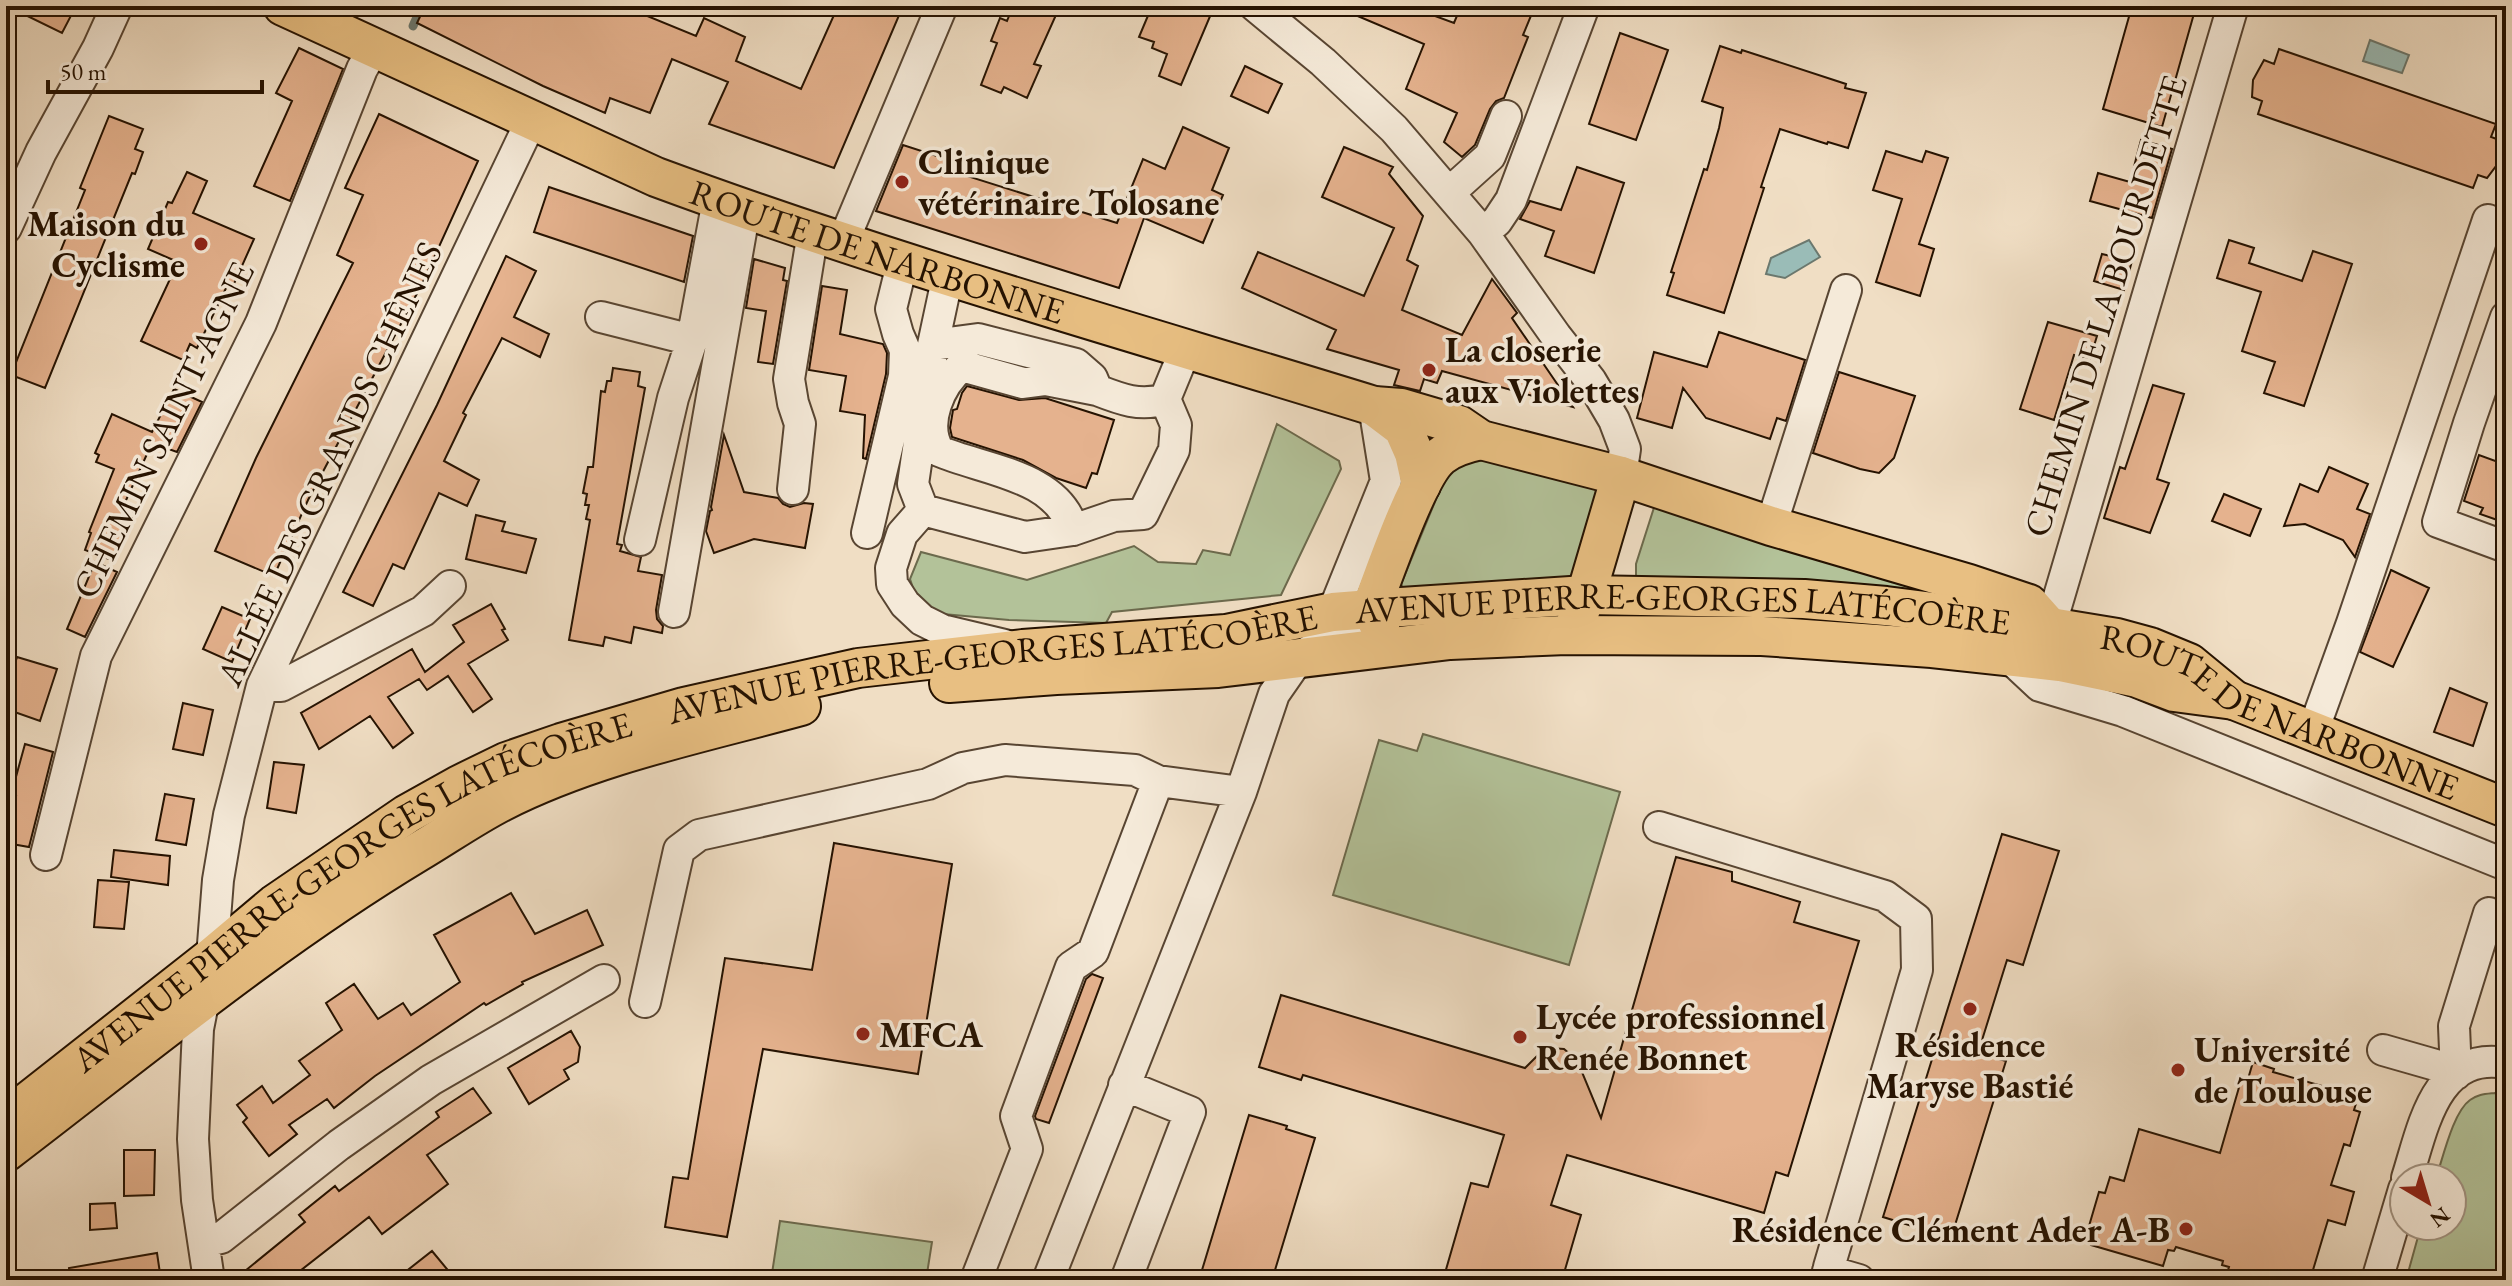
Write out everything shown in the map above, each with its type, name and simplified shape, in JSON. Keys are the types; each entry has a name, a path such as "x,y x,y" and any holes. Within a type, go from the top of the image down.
{"main road":[{"name":"ROUTE DE NARBONNE","path":"283,6 656,177 948,275 1374,406 1401,408 1459,425 1481,440 1621,476 1771,526 2029,604 2050,627 2150,647 2189,663 2234,700 2506,808"},
{"name":"ROUTE DE NARBONNE","path":"1374,406 1403,428 1414,453 1421,485"},
{"path":"1349,626 1421,485 1439,457 1461,445 1481,440"},
{"path":"1566,635 1579,615 1586,595 1621,476"},
{"name":"AVENUE PIERRE-GEORGES LATÉCOÈRE","path":"6,1152 46,1105 212,957 275,904 407,814 506,762 684,707 858,668 1023,649 1349,626 1586,595 1804,599 2050,627"},
{"name":"AVENUE PIERRE-GEORGES LATÉCOÈRE","path":"1349,626 1390,647 1450,640 1566,635 1762,636 1932,648 2080,665 2137,678 2174,692 2234,700"},
{"name":"AVENUE PIERRE-GEORGES LATÉCOÈRE","path":"6,1119 46,1105 203,1000 358,889 501,802 562,776 645,748 830,698 919,685 1218,668 1299,658 1349,626"}],"street":[{"path":"6,228 41,152 98,48 117,6"},
{"path":"793,489 800,424 789,379 828,237 942,6"},
{"path":"1255,6 1323,62 1394,129 1483,233 1591,381 1614,420 1625,449 1621,476"},
{"path":"1483,233 1497,221 1511,200 1584,6"},
{"name":"CHEMIN DE LA BOURDETTE","path":"2050,627 2233,6"},
{"name":"CHEMIN SAINT-AGNE","path":"46,855 96,656 261,323 362,69 386,52"},
{"path":"1449,193 1490,156 1506,116"},
{"name":"ALLÉE DES GRANDS CHÊNES","path":"209,1280 197,1200 193,1139 198,1029 212,957 218,880 229,815 262,686 532,119"},
{"path":"640,540 673,398 732,204"},
{"path":"674,612 732,204"},
{"path":"2313,731 2488,220"},
{"path":"867,533 904,376 905,350 891,309 903,260"},
{"path":"923,510 913,484 933,345 948,275"},
{"path":"1771,526 1846,290"},
{"path":"601,317 692,340"},
{"path":"2506,317 2438,522 2506,547"},
{"path":"933,345 978,339 1076,364 1092,378 1097,390"},
{"path":"923,510 1025,537 1073,530 1114,516 1143,514 1174,450 1176,425 1165,399 1186,348"},
{"path":"1073,530 1069,517 1057,501 1030,482 939,451 934,443 933,414 948,378 962,366 1023,383 1046,380 1097,390 1134,403 1165,399"},
{"path":"1349,626 1386,481 1374,406"},
{"path":"923,510 902,534 891,568 892,584 905,604 922,620 942,630 1023,649"},
{"path":"262,686 281,686 423,611 450,586"},
{"name":"AVENUE PIERRE-GEORGES LATÉCOÈRE","path":"2010,658 2033,644 2050,627"},
{"name":"ROUTE DE NARBONNE","path":"2050,627 2071,646 2090,682 2123,711"},
{"path":"1048,1280 1241,792 1274,694 1299,658"},
{"name":"ROUTE DE NARBONNE","path":"2010,658 2040,686 2123,711 2506,865"},
{"path":"645,1002 679,850 699,835 928,784 963,768 1005,760 1135,770 1158,781 1241,792"},
{"path":"976,1280 1027,1149 1016,1116 1071,967 1093,952 1158,781"},
{"path":"1659,827 1885,896 1916,919 1917,970 1829,1269 1859,1280"},
{"path":"2456,1074 2454,1026 2489,913"},
{"path":"204,1242 221,1238 339,1145 431,1080 604,980"},
{"path":"2383,1050 2456,1074"},
{"path":"2412,1162 2428,1108 2442,1086 2472,1064 2506,1063"},
{"path":"1124,1085 1190,1112 1126,1280"},
{"path":"2377,1280 2388,1242"}],"green space":[{"path":"1277,424 1339,461 1341,469 1281,595 1112,612 1106,623 1009,620 921,612 910,579 921,552 1027,580 1134,546 1158,562 1196,564 1203,550 1230,555"},
{"path":"1464,454 1596,489 1602,494 1572,581 1404,591 1401,584 1451,463"},
{"path":"1658,495 1971,603 1636,582 1636,564"},
{"path":"1423,734 1620,792 1569,965 1333,895 1379,740 1417,751"},
{"path":"2479,1095 2506,1095 2506,1280 2406,1280 2417,1242 2468,1242 2468,1162 2441,1162 2458,1114"},
{"path":"780,1221 932,1242 926,1280 771,1280"}],"water":[{"path":"2370,40 2409,55 2402,73 2363,61"},
{"path":"1809,240 1820,257 1785,278 1766,274 1771,258"}],"building":[{"path":"7,6 76,6 62,33"},
{"path":"425,6 623,6 696,36 704,18 745,37 736,61 801,89 838,6 903,6 834,168 709,124 728,82 672,59 650,113 610,98 605,113 543,86 417,23"},
{"path":"1013,6 1060,6 1034,64 1041,66 1027,98 1004,87 1001,93 981,85 997,43 991,41 1000,18 1007,21"},
{"path":"1152,6 1192,6 1211,14 1181,85 1159,76 1167,54 1152,48 1154,42 1139,37"},
{"path":"1334,6 1408,6 1454,23 1461,6 1535,6 1523,35 1528,37 1504,98 1496,101 1490,109 1475,145 1462,157 1444,142 1457,113 1406,89 1424,44"},
{"path":"2132,6 2180,6 2195,10 2162,127 2103,109"},
{"path":"1620,33 1668,50 1636,140 1589,124"},
{"path":"1720,46 1741,53 1742,50 1866,93 1848,148 1780,129 1724,313 1667,295 1674,273 1671,272 1719,128 1723,108 1702,101"},
{"path":"299,48 343,69 290,201 254,186 292,101 276,93"},
{"path":"2279,49 2496,124 2491,137 2502,141 2496,166 2487,178 2478,175 2473,188 2258,114 2262,101 2252,97 2253,80 2264,60 2274,64"},
{"path":"1245,66 1282,84 1268,113 1231,96"},
{"path":"379,114 478,161 422,284 308,500 274,576 215,551 256,458 353,263 337,255 363,195 345,188"},
{"path":"109,116 143,129 135,149 143,152 45,388 11,375 85,190 80,188"},
{"path":"1183,127 1229,148 1212,190 1223,195 1203,243 1144,218 1119,288 876,211 903,145 971,167 967,176 1117,223 1143,159 1165,169"},
{"path":"2141,140 2172,149 2152,218 2090,201 2098,173 2130,182"},
{"path":"1344,147 1393,167 1389,174 1423,216 1407,260 1418,266 1402,310 1462,335 1492,279 1517,313 1512,318 1573,407 1442,371 1437,383 1424,379 1420,391 1394,385 1399,370 1327,349 1336,330 1242,288 1258,252 1364,296 1394,228 1322,197"},
{"path":"1886,151 1922,162 1926,151 1948,158 1919,244 1934,249 1920,296 1876,282 1902,199 1873,190"},
{"path":"1577,167 1624,183 1594,273 1545,256 1554,231 1520,219 1530,201 1561,210"},
{"path":"187,172 207,181 193,213 254,239 233,286 228,284 197,348 190,344 183,360 141,341 178,262 148,249 168,202 172,203"},
{"path":"549,187 693,236 684,282 534,232"},
{"path":"2229,240 2254,248 2249,263 2302,281 2313,251 2352,264 2304,406 2264,393 2275,362 2242,351 2261,292 2217,278"},
{"path":"2102,254 2132,261 2124,290 2094,281"},
{"path":"506,256 536,271 514,317 549,334 540,357 502,338 463,413 466,415 444,461 479,480 467,506 439,493 404,569 393,564 373,606 343,592 437,405"},
{"path":"754,259 785,268 783,280 787,281 773,364 758,362 766,311 746,308"},
{"path":"822,286 847,290 840,334 883,344 887,353 886,374 866,459 863,458 865,415 840,411 846,376 809,370"},
{"path":"2048,322 2097,336 2090,359 2074,355 2054,420 2020,409"},
{"path":"1719,332 1805,360 1786,421 1777,418 1770,439 1706,418 1683,388 1672,428 1637,418 1654,352 1707,367"},
{"path":"613,368 640,372 638,386 645,388 617,544 622,545 620,551 641,557 638,571 662,575 656,610 657,619 663,626 662,633 634,627 631,643 605,637 603,646 569,640 590,520 586,519 589,505 585,505 587,494 583,493 588,467 593,467 601,391 605,392 607,381 611,381"},
{"path":"1839,372 1915,396 1894,458 1879,473 1813,453"},
{"path":"2153,385 2184,394 2157,479 2169,483 2150,533 2104,518 2120,467 2125,469"},
{"path":"967,386 1019,400 1045,398 1114,420 1097,474 1092,473 1086,488 1056,478 1023,460 952,437 953,410 957,409"},
{"path":"174,389 202,402 177,452 152,443 122,509 134,514 114,561 85,550 114,469 96,462 99,455 95,453 112,414 152,432"},
{"path":"724,435 744,492 778,498 790,507 813,504 805,548 754,539 714,553 706,531"},
{"path":"2502,451 2506,451 2506,523 2480,514 2483,508 2464,501 2479,455 2498,462"},
{"path":"2329,467 2368,484 2357,509 2370,514 2355,557 2343,540 2305,524 2284,526 2300,484 2318,492"},
{"path":"2224,494 2261,509 2250,536 2212,521"},
{"path":"476,515 505,522 502,531 536,539 526,573 466,559"},
{"path":"95,562 117,572 85,637 67,629"},
{"path":"2391,570 2429,588 2393,667 2360,652"},
{"path":"491,604 508,640 468,664 492,699 473,712 448,676 427,690 419,679 388,697 413,733 393,748 370,716 319,749 301,713 412,649 425,672 464,642 453,625"},
{"path":"222,607 250,619 232,662 203,649"},
{"path":"17,657 57,669 40,721 6,709 6,668 13,670"},
{"path":"2450,688 2487,703 2473,746 2434,732"},
{"path":"183,703 213,710 203,755 173,749"},
{"path":"25,744 53,752 29,847 6,843 16,796 11,795"},
{"path":"274,762 304,765 296,813 267,808"},
{"path":"165,794 194,799 186,845 156,840"},
{"name":"Résidence Maryse Bastié","path":"2002,834 2059,851 2023,965 2007,960 1978,1053 2006,1061 1951,1238 1883,1217"},
{"name":"MFCA","path":"834,843 952,864 918,1074 763,1049 727,1237 665,1227 673,1177 688,1179 725,958 812,970"},
{"path":"114,850 170,856 168,885 111,877"},
{"path":"1676,857 1732,872 1732,881 1800,902 1794,922 1859,941 1788,1176 1776,1172 1764,1213 1567,1155 1551,1205 1581,1215 1562,1280 1443,1280 1471,1183 1488,1187 1504,1135 1303,1075 1301,1080 1259,1067 1281,995 1525,1068 1550,1048 1564,1049 1577,1060 1601,1118"},
{"path":"98,880 129,882 124,929 94,927"},
{"path":"511,893 535,934 587,910 603,945 522,982 486,1005 484,1003 375,1076 334,1108 327,1099 289,1125 297,1134 269,1156 243,1122 247,1118 237,1105 262,1086 273,1103 310,1075 299,1061 342,1030 326,1003 354,984 378,1019 403,1003 411,1015 460,982 434,935"},
{"path":"1092,974 1103,978 1049,1123 1036,1119 1086,979"},
{"path":"571,1031 580,1047 578,1062 564,1070 569,1079 529,1104 508,1068"},
{"path":"2253,1062 2274,1069 2273,1072 2359,1094 2354,1110 2360,1112 2350,1146 2344,1144 2331,1185 2354,1192 2345,1225 2328,1220 2310,1280 2225,1280 2229,1267 2222,1265 2223,1261 2176,1247 2174,1251 2168,1250 2163,1266 2091,1245 2095,1228 2089,1226 2099,1192 2105,1193 2110,1177 2124,1181 2139,1129 2220,1153 2242,1077 2248,1079"},
{"path":"473,1088 491,1113 427,1155 448,1184 382,1234 369,1217 300,1271 307,1280 234,1280 305,1222 299,1215 335,1186 339,1191 439,1117 436,1112"},
{"path":"1249,1115 1315,1138 1272,1280 1199,1280"},
{"path":"124,1150 155,1150 154,1195 124,1196"},
{"path":"115,1203 117,1228 90,1230 90,1204"},
{"path":"432,1251 456,1280 395,1280"},
{"path":"157,1253 161,1280 70,1280 69,1268"}],"waterway":[{"path":"413,26 422,6"}],"place":[{"name":"Clinique vétérinaire Tolosane","path":"902,182"},
{"name":"Maison du Cyclisme","path":"201,244"},
{"name":"La closerie aux Violettes","path":"1429,370"},
{"name":"Résidence Maryse Bastié","path":"1970,1009"},
{"name":"MFCA","path":"863,1034"},
{"name":"Lycée professionnel Renée Bonnet","path":"1520,1037"},
{"name":"Université de Toulouse","path":"2178,1070"},
{"name":"Résidence Clément Ader A-B","path":"2186,1229"}]}
